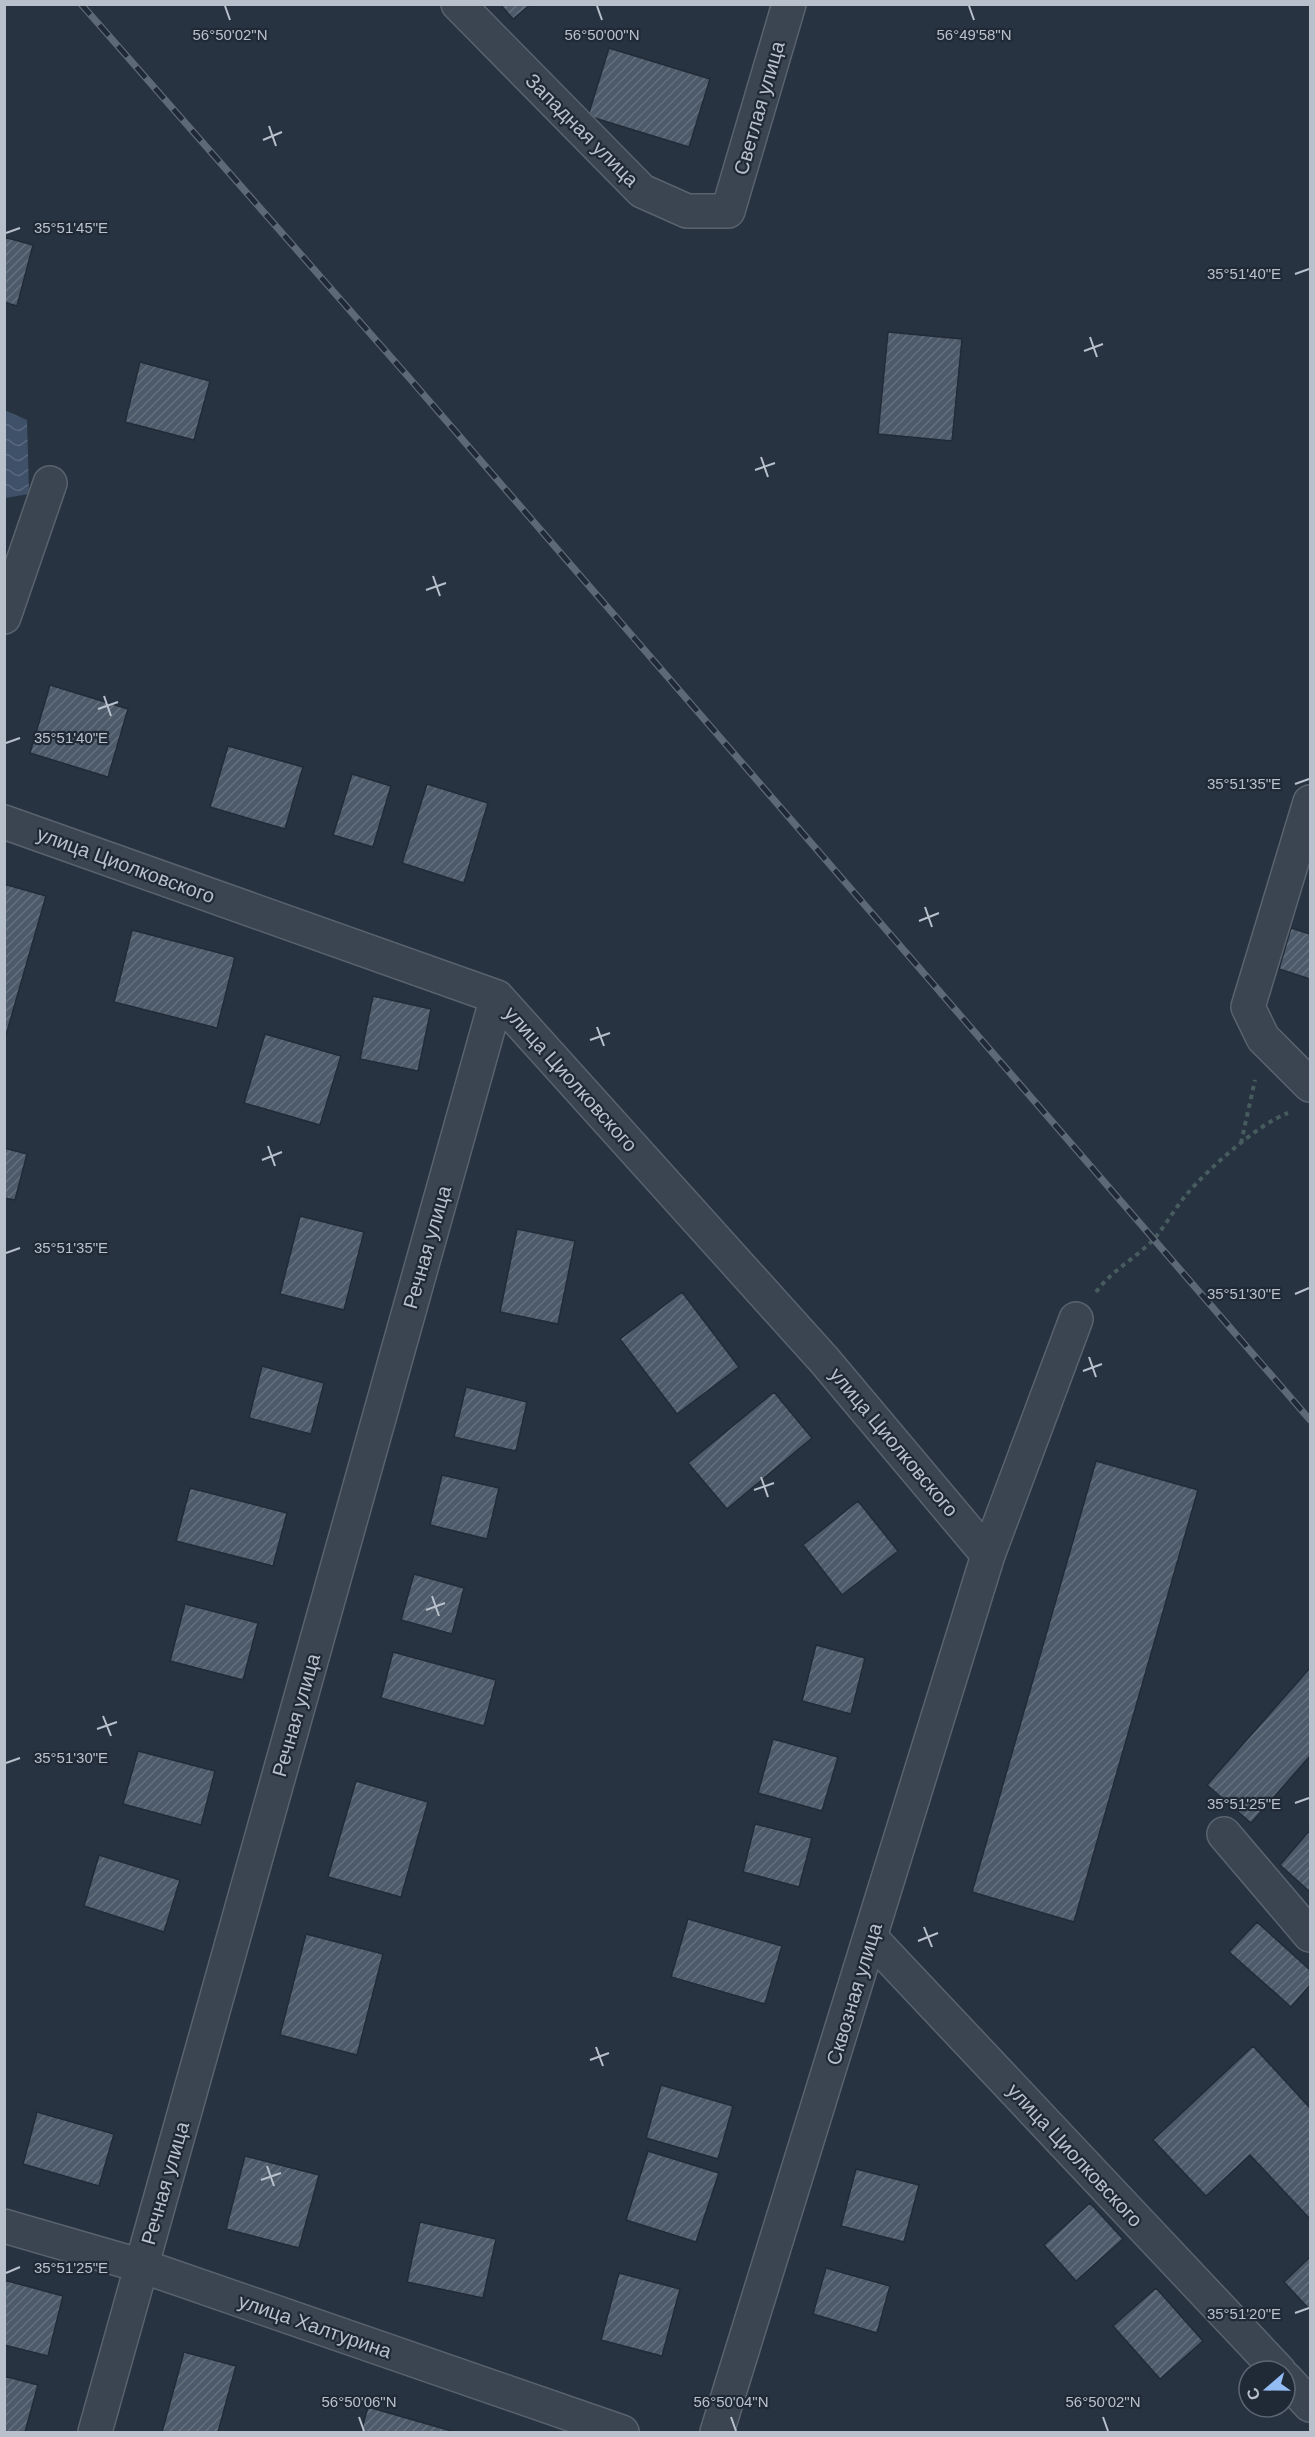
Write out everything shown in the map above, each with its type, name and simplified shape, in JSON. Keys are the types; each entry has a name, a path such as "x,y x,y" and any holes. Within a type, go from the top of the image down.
{"street":[{"name":"Западная улица","path":"458,4 642,191 687,211 728,211"},
{"name":"Светлая улица","path":"728,211 789,4"},
{"path":"4,617 50,483"},
{"path":"1311,802 1248,1007 1263,1038 1311,1085"},
{"name":"улица Циолковского","path":"4,822 497,997 825,1361 988,1555"},
{"name":"Речная улица","path":"95,2433 497,997"},
{"name":"Сквозная улица","path":"717,2433 988,1555 1076,1319"},
{"path":"1224,1834 1311,1935"},
{"name":"улица Циолковского","path":"871,1938 1268,2359"},
{"name":"улица Халтурина","path":"4,2226 142,2266 622,2433"},
{"path":"1297,2390 1311,2405"}],"path":[{"path":"1241,1144 1263,1038"},
{"path":"1076,1319 1107,1277 1142,1251 1155,1238 1200,1180 1241,1144 1279,1116"}],"water":[{"path":"4,410 27,420 29,494 5,498"}],"building":[{"path":"500,4 531,4 513,19"},
{"path":"609,48 710,79 689,147 588,116"},
{"path":"4,237 33,245 17,306 4,302"},
{"path":"888,332 962,339 952,441 878,434"},
{"path":"140,362 210,381 194,440 125,422"},
{"path":"50,685 128,709 108,777 30,753"},
{"path":"228,746 303,767 285,829 210,807"},
{"path":"352,774 391,786 373,847 333,835"},
{"path":"427,784 488,803 464,883 402,863"},
{"path":"4,884 46,896 6,1035 4,1035"},
{"path":"1291,928 1310,934 1310,979 1279,969"},
{"path":"132,930 235,957 217,1028 114,1002"},
{"path":"373,996 431,1009 418,1071 360,1059"},
{"path":"265,1034 341,1056 320,1125 244,1103"},
{"path":"4,1148 27,1154 15,1200 4,1198"},
{"path":"300,1216 364,1232 344,1310 280,1294"},
{"path":"517,1229 575,1241 558,1324 500,1312"},
{"path":"682,1292 739,1367 677,1414 620,1339"},
{"path":"262,1366 324,1383 311,1434 249,1418"},
{"path":"466,1387 527,1402 516,1451 454,1437"},
{"path":"774,1392 812,1438 727,1509 688,1463"},
{"path":"1096,1461 1198,1490 1074,1922 972,1892"},
{"path":"442,1475 499,1488 487,1539 430,1525"},
{"path":"190,1488 287,1513 273,1566 176,1541"},
{"path":"858,1501 898,1551 842,1595 803,1545"},
{"path":"414,1574 464,1588 452,1634 401,1620"},
{"path":"185,1604 258,1623 243,1680 170,1661"},
{"path":"816,1645 865,1658 851,1714 802,1701"},
{"path":"393,1652 496,1680 484,1726 381,1698"},
{"path":"1310,1668 1310,1756 1251,1823 1207,1785"},
{"path":"773,1739 838,1757 822,1811 758,1793"},
{"path":"138,1751 215,1771 201,1825 123,1804"},
{"path":"356,1781 428,1802 401,1897 328,1877"},
{"path":"755,1824 812,1838 799,1887 743,1872"},
{"path":"1310,1830 1310,1892 1280,1865"},
{"path":"99,1855 180,1880 164,1932 84,1906"},
{"path":"688,1919 782,1946 765,2004 671,1977"},
{"path":"1257,1922 1310,1970 1310,1985 1291,2007 1229,1952"},
{"path":"306,1934 383,1954 357,2055 280,2035"},
{"path":"1253,2046 1310,2108 1310,2219 1250,2155 1206,2196 1153,2140"},
{"path":"661,2085 733,2106 718,2159 646,2138"},
{"path":"37,2112 114,2134 99,2186 23,2164"},
{"path":"648,2151 719,2173 696,2242 626,2220"},
{"path":"245,2156 319,2175 299,2248 226,2229"},
{"path":"856,2169 919,2185 904,2242 841,2226"},
{"path":"1090,2203 1123,2239 1076,2281 1044,2245"},
{"path":"420,2222 496,2239 483,2298 407,2282"},
{"path":"1310,2257 1310,2310 1284,2282"},
{"path":"826,2268 890,2286 877,2333 813,2314"},
{"path":"619,2273 680,2289 662,2356 601,2340"},
{"path":"4,2280 63,2296 48,2356 4,2345"},
{"path":"1156,2288 1203,2341 1160,2379 1113,2326"},
{"path":"184,2352 236,2366 218,2432 162,2432"},
{"path":"4,2376 38,2385 25,2432 4,2432"},
{"path":"368,2407 455,2432 361,2432"}],"railway":[{"path":"81,4 411,380 1310,1420"}]}
